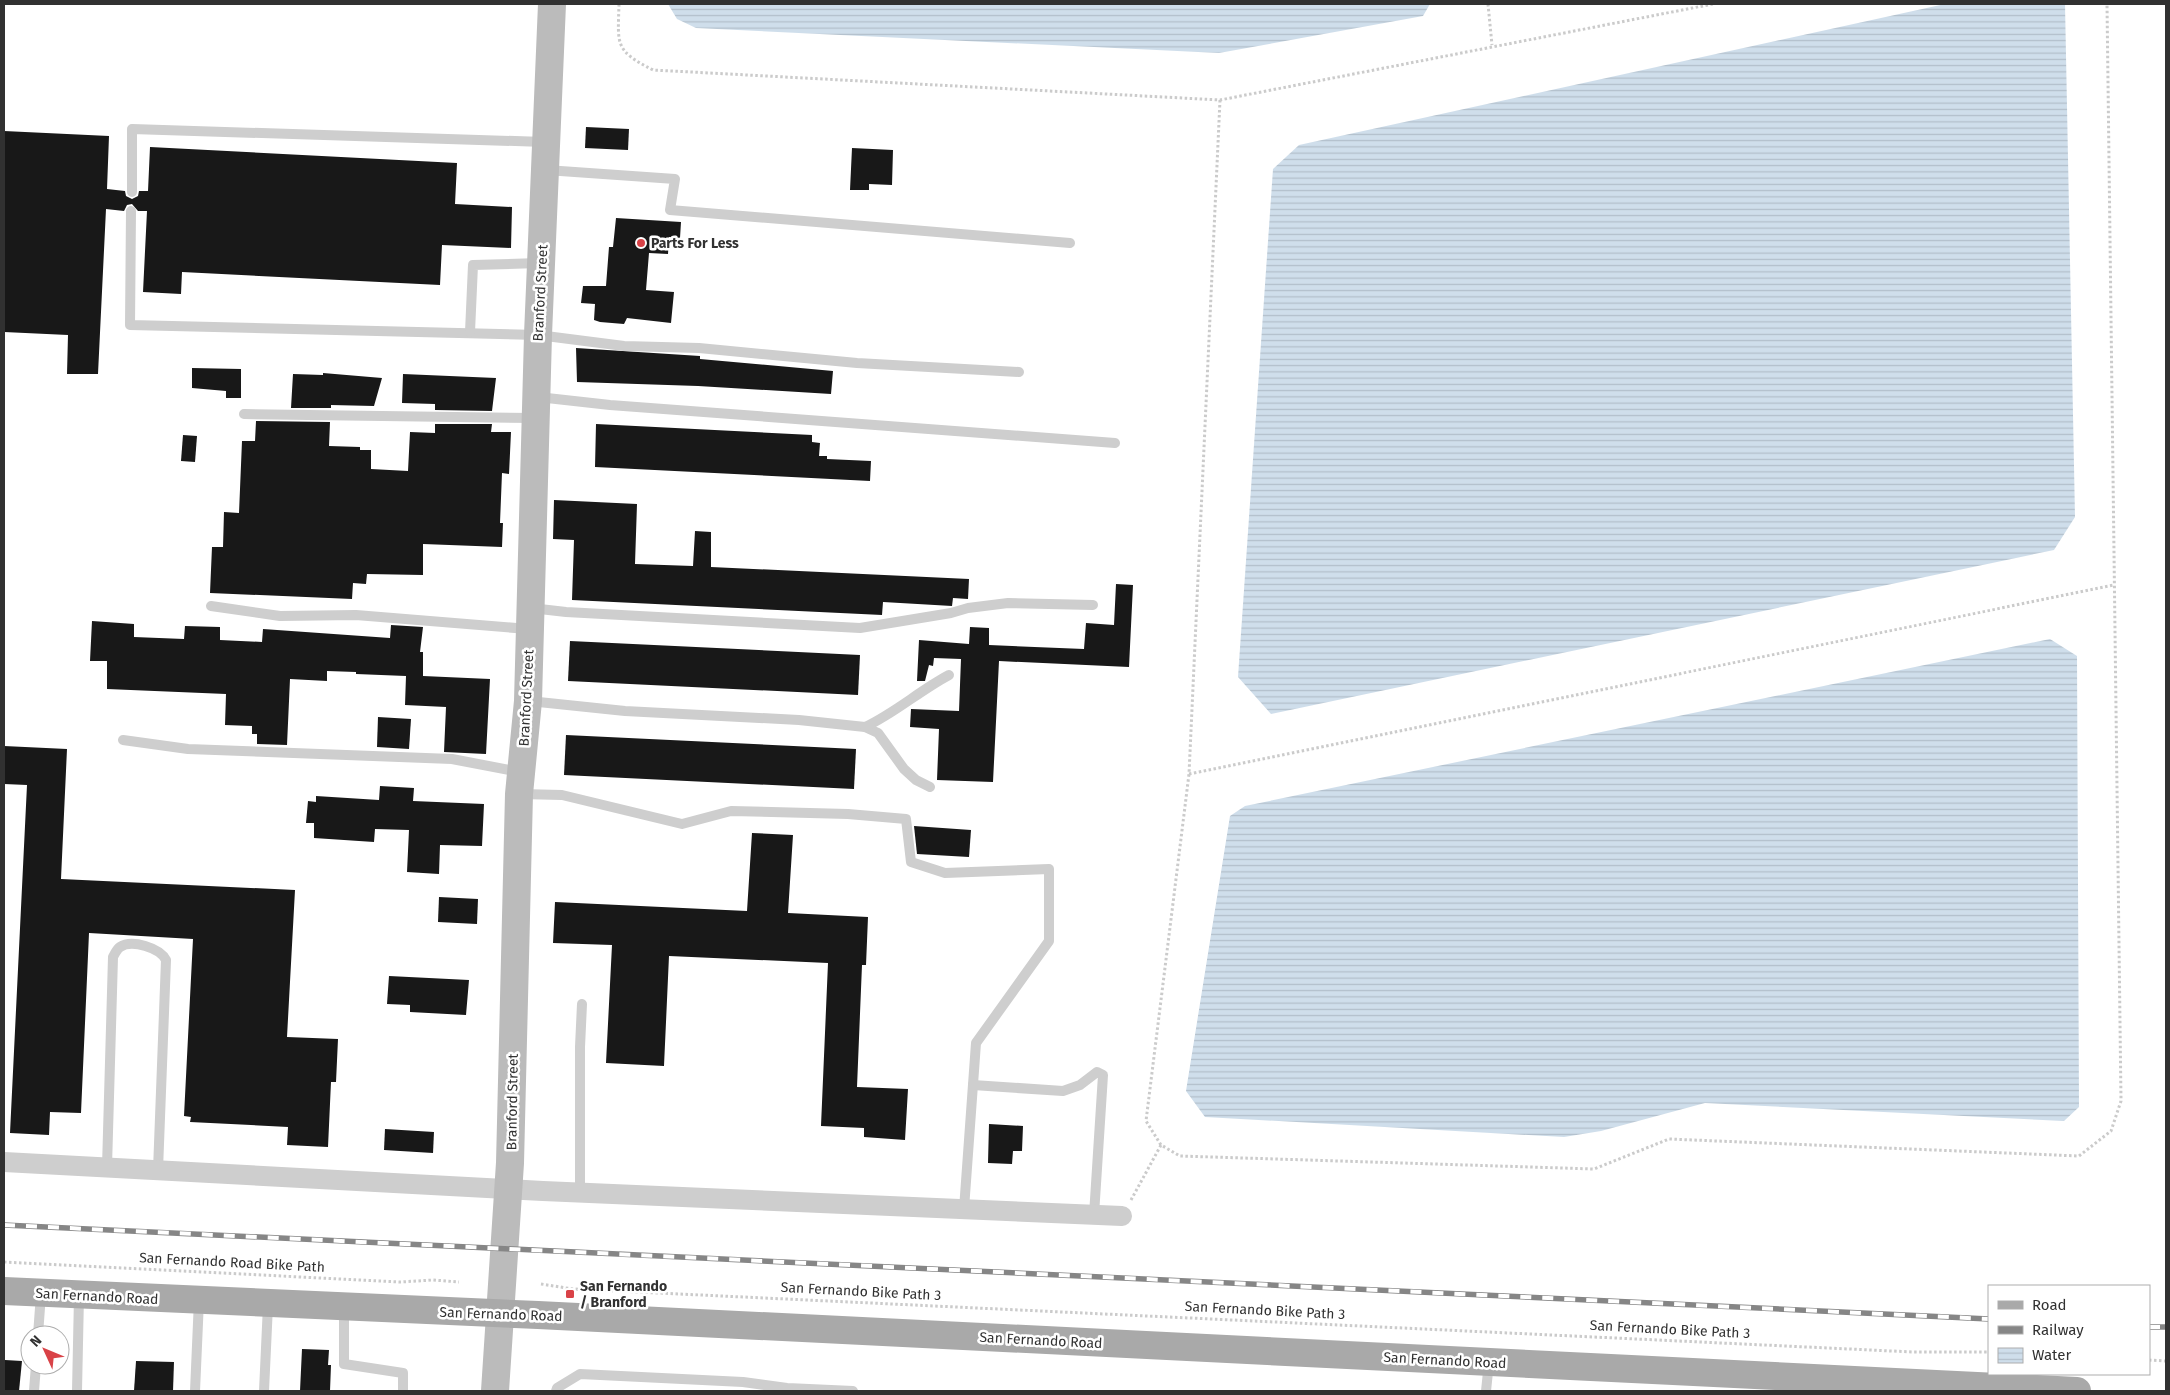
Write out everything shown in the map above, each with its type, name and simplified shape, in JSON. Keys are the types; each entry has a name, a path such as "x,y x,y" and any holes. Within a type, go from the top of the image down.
{"main road":[{"name":"Branford Street","path":"495,1391 498,1314 510,1163 520,783 528,701 538,335 552,4"},
{"name":"San Fernando Road","path":"4,1291 2077,1391"}],"street":[{"path":"4,1162 507,1188 1122,1216"}],"lane":[{"path":"132,192 132,130 545,142"},
{"path":"545,170 674,179 670,210 1070,243"},
{"path":"131,211 130,325 538,335 624,346 700,348 857,363 1018,372"},
{"path":"470,332 473,265 542,263"},
{"path":"244,414 610,405 1115,443"},
{"path":"211,606 280,616 356,615 530,619 576,613 860,628 951,613 968,608 1008,603 1093,605"},
{"path":"865,727 885,718 911,698 949,675"},
{"path":"528,701 625,711 799,720 865,727 878,733 904,768 916,780 930,787"},
{"path":"123,740 188,749 452,759 520,783 562,795 682,824 730,811 848,814 906,819 911,862 945,873 1049,870 1049,941 976,1043 964,1209"},
{"path":"106,1167 113,956 124,945 154,947 163,954 166,960 158,1170"},
{"path":"580,1191 582,1004"},
{"path":"973,1085 1063,1091 1080,1085 1097,1072 1102,1075 1094,1215"},
{"path":"39,1325 41,1293"},
{"path":"77,1391 79,1295"},
{"path":"195,1391 199,1300"},
{"path":"264,1391 268,1304"},
{"path":"344,1307 344,1364 403,1373 403,1391"},
{"path":"1486,1391 1489,1362"},
{"path":"556,1391 557,1388 580,1374 743,1382 787,1388 853,1391"},
{"path":"34,1391 35,1375"}],"path":[{"path":"619,4 618,39 629,58 653,70 1220,100 1492,45 1713,4"},
{"path":"1488,4 1492,45"},
{"path":"1220,100 1189,774 1146,1121 1161,1144 1180,1156 1594,1169 1669,1139 2079,1156 2111,1131 2121,1101 2107,4"},
{"path":"1189,774 2114,585"},
{"path":"1122,1216 1161,1144"},
{"name":"San Fernando Road Bike Path","path":"4,1262 400,1282 433,1280 459,1282"},
{"name":"San Fernando Bike Path 3","path":"541,1284 573,1289 613,1291 1903,1352 1988,1352"},
{"path":"2150,1360 2166,1361"}],"water":[{"path":"668,4 1430,4 1423,16 1219,53 696,28 677,19"},
{"path":"1945,4 2065,4 2075,517 2054,550 1271,714 1238,677 1273,169 1299,145"},
{"path":"2050,639 2077,656 2079,1107 2064,1121 1705,1103 1601,1131 1564,1137 1205,1117 1186,1091 1230,816 1245,806"}],"building":[{"path":"586,127 629,129 628,150 585,148"},
{"path":"4,131 109,136 107,189 125,191 126,196 132,199 138,196 139,191 148,191 150,147 457,163 455,204 512,207 511,248 442,245 440,285 182,272 181,294 143,292 147,211 138,211 132,204 127,205 124,211 106,209 98,374 67,374 68,335 4,332"},
{"path":"852,148 893,150 892,185 869,184 869,190 850,190"},
{"path":"616,218 681,222 680,238 669,237 668,254 649,253 646,290 674,292 671,323 627,318 624,324 600,322 594,320 595,304 581,303 583,286 606,286 609,247 613,247"},
{"path":"576,348 700,356 700,359 833,371 831,394 698,386 577,382"},
{"path":"192,368 241,369 241,398 226,398 226,391 192,388"},
{"path":"323,373 382,378 374,406 331,405 331,408 291,408 293,374 323,375"},
{"path":"403,374 496,378 492,411 435,410 435,404 402,403"},
{"path":"256,421 330,422 329,446 360,447 360,450 371,450 371,469 408,471 410,432 435,433 435,424 492,424 491,432 511,432 509,474 502,473 500,523 503,523 502,547 423,544 423,575 367,574 366,584 353,583 352,599 210,593 212,547 223,547 224,512 239,513 242,441 255,441"},
{"path":"596,424 812,435 812,442 820,443 819,456 827,456 827,459 871,461 870,481 595,467"},
{"path":"183,435 197,436 195,462 181,461"},
{"path":"554,500 637,504 635,564 693,566 695,531 711,532 711,567 969,579 968,599 953,598 952,606 883,602 882,615 572,600 574,540 553,539"},
{"path":"1116,584 1133,585 1129,667 999,661 993,782 937,780 939,729 910,727 911,709 959,711 961,659 934,658 933,666 929,665 925,681 917,681 919,640 969,644 970,627 989,628 989,645 1084,649 1086,623 1114,625"},
{"path":"92,621 134,624 134,637 184,639 185,626 220,627 220,640 262,642 263,629 390,638 391,625 423,627 420,652 423,652 423,676 490,679 486,754 444,752 446,707 405,705 406,676 356,674 356,672 327,671 327,681 290,679 287,745 257,744 257,734 252,734 252,726 225,725 226,694 107,689 107,661 90,661"},
{"path":"570,641 860,655 858,695 568,681"},
{"path":"378,717 411,719 409,749 377,747"},
{"path":"566,735 856,749 854,789 564,775"},
{"path":"4,746 67,749 61,879 295,890 287,1037 338,1039 336,1082 331,1082 328,1147 287,1145 288,1127 190,1122 191,1117 184,1116 193,939 89,933 81,1113 50,1112 49,1135 10,1133 27,785 4,784"},
{"path":"380,786 414,788 413,801 484,804 482,846 440,845 439,874 407,872 409,830 375,829 374,842 314,838 314,823 306,823 308,801 316,802 316,796 379,800"},
{"path":"914,826 971,830 969,857 917,854"},
{"path":"752,833 793,835 788,913 868,917 866,965 862,965 857,1087 908,1089 905,1140 864,1137 864,1128 821,1126 828,963 669,956 664,1066 606,1063 612,945 553,943 555,902 747,911"},
{"path":"439,897 478,899 477,924 438,922"},
{"path":"389,976 469,980 466,1015 410,1012 410,1005 387,1004"},
{"path":"989,1124 1023,1126 1022,1151 1013,1151 1012,1164 988,1163"},
{"path":"385,1129 434,1132 433,1153 384,1150"},
{"path":"302,1349 329,1350 328,1365 331,1365 330,1391 300,1391"},
{"path":"5,1360 20,1361 19,1391 4,1391"},
{"path":"136,1361 174,1362 173,1391 134,1391"}],"railway":[{"path":"4,1225 1988,1319"},
{"path":"2150,1327 2166,1327"}],"place":[{"name":"Parts For Less","path":"641,243"},
{"name":"San Fernando / Branford","path":"570,1294"}]}
